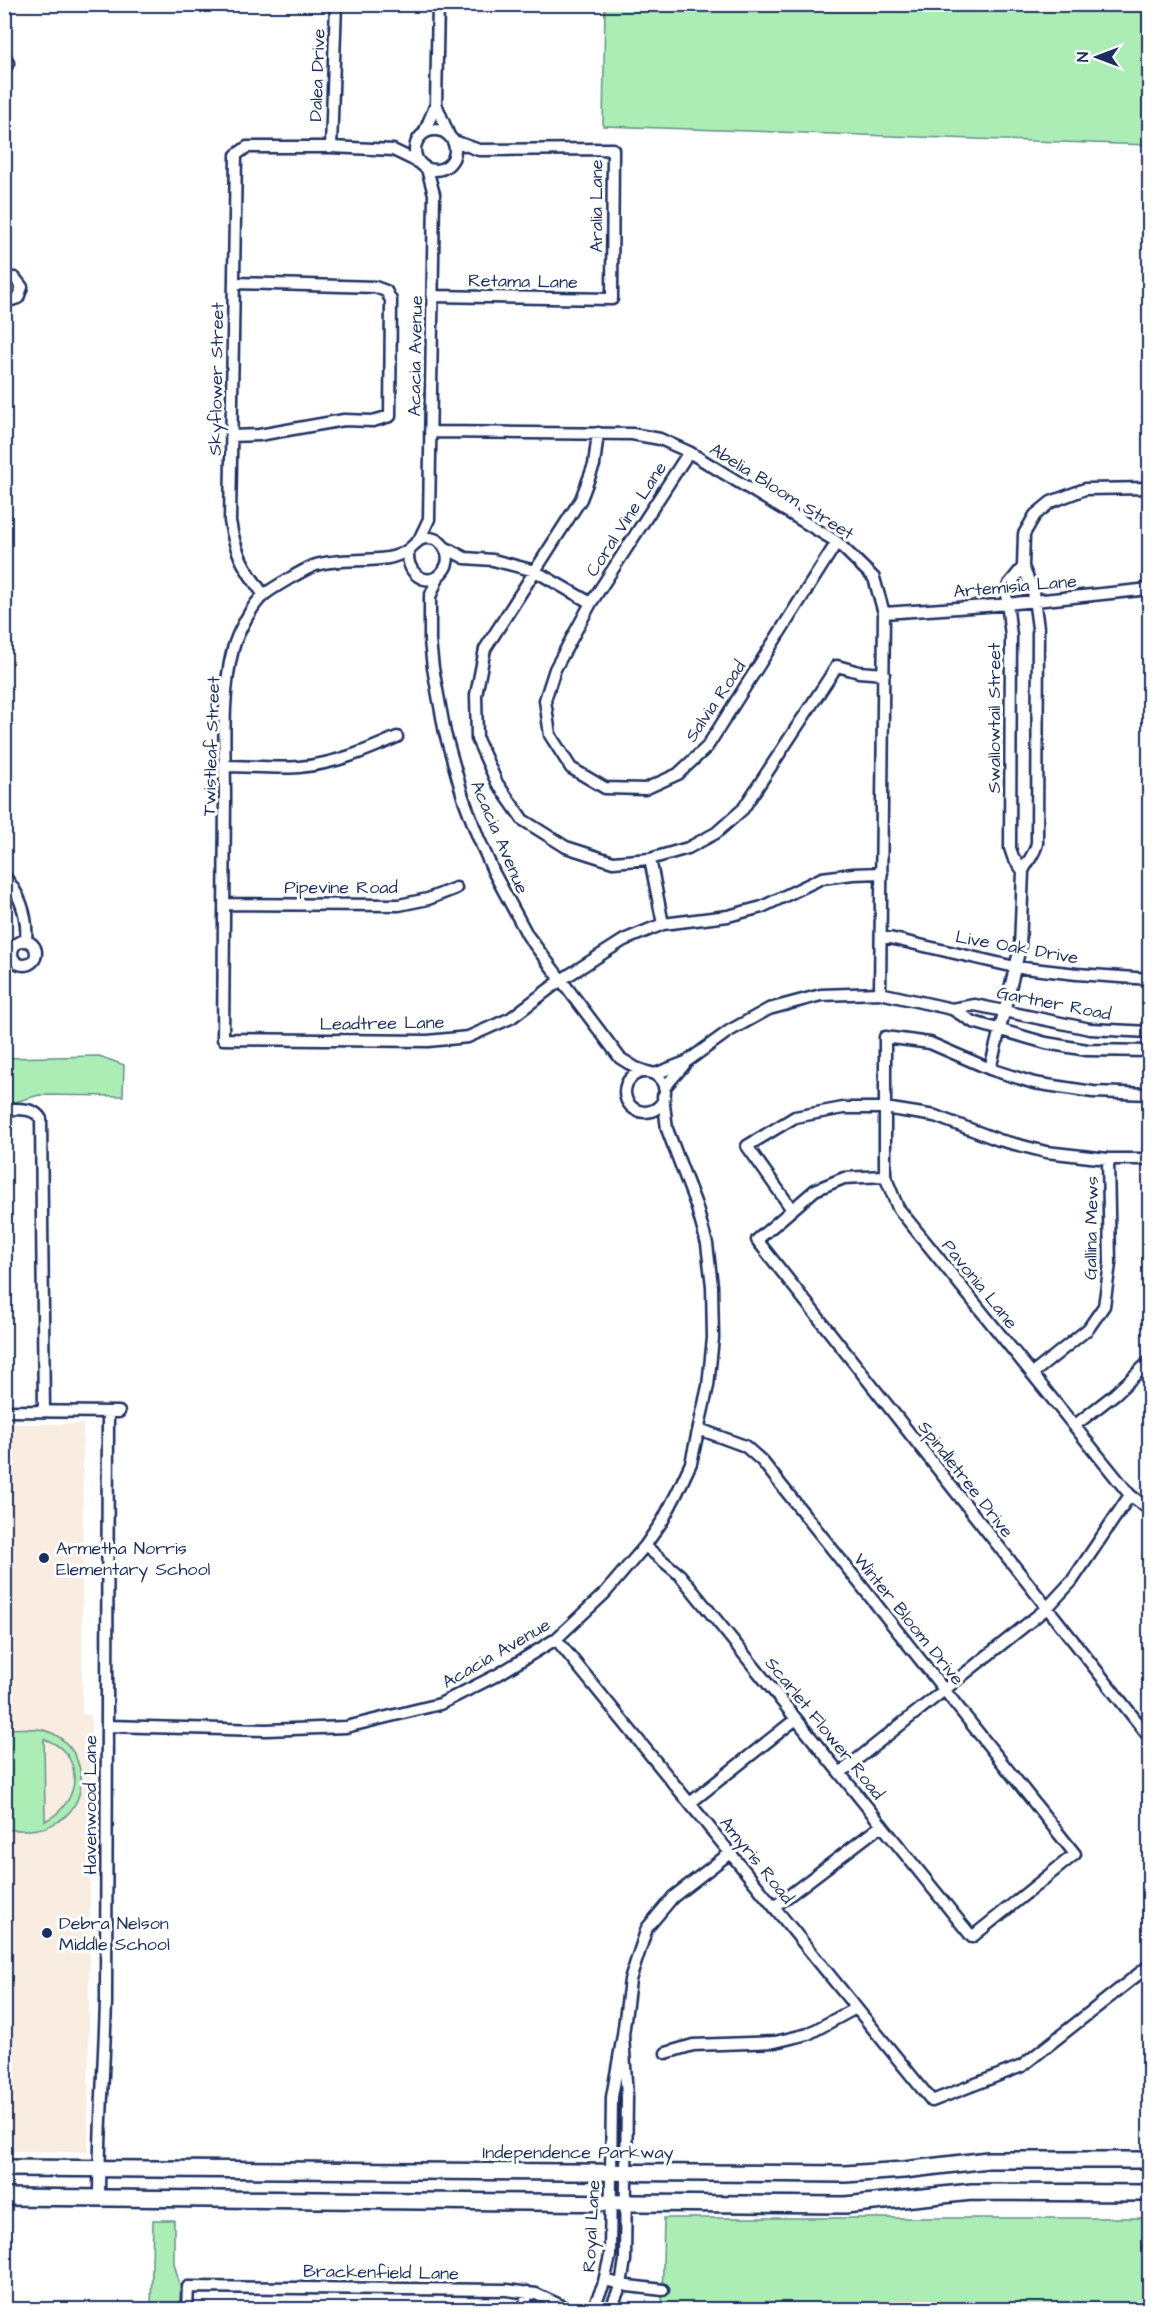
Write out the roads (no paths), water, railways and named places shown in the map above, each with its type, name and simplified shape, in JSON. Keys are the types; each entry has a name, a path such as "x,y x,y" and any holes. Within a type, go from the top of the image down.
{"main road":[{"name":"Independence Parkway","path":"4,2168 845,2174 988,2160 1149,2160"},
{"path":"4,2197 845,2205 972,2192 1149,2193"}],"street":[{"name":"Dalea Drive","path":"331,147 336,4"},
{"path":"434,194 415,150 436,104 438,4"},
{"path":"4,54 8,63 4,71"},
{"path":"434,194 455,152 436,104"},
{"path":"393,150 433,129 442,130 451,138 479,150"},
{"name":"Skyflower Street","path":"264,595 244,570 233,542 230,521 236,155 247,147 331,147"},
{"path":"331,147 393,150 423,166 448,165 479,150"},
{"name":"Aralia Lane","path":"479,150 613,149 612,299"},
{"name":"Acacia Avenue","path":"419,540 429,519 434,194"},
{"path":"4,278 17,279 22,289 16,299 4,299"},
{"path":"231,436 260,435 344,420 373,421 390,416 391,300 386,291 375,287 234,283"},
{"name":"Retama Lane","path":"433,296 612,299"},
{"name":"Abelia Bloom Street","path":"430,432 632,434 660,439 689,452 837,542 874,578 884,613 880,993"},
{"path":"598,433 594,465 581,499 485,650 476,695 477,739 497,783 523,820 566,847 613,862 650,859 688,849 716,833 743,809 837,666 859,672 884,674"},
{"name":"Coral Vine Lane","path":"591,603 689,452"},
{"name":"Swallowtail Street","path":"990,1069 1020,948 1023,871 1035,854 1037,843 1038,628 1031,584 1023,567 1024,534 1035,515 1051,502 1085,489 1149,488"},
{"name":"Acacia Avenue","path":"429,519 442,544"},
{"path":"410,569 407,556 409,549 419,540 426,538 442,544 465,558 493,560 535,571 591,603"},
{"name":"Salvia Road","path":"591,603 555,669 545,700 550,735 571,768 605,788 645,789 678,774 707,747 837,542"},
{"path":"441,573 448,559 442,544"},
{"name":"Twistleaf Street","path":"223,1039 225,705 233,649 246,620 264,595 316,566 389,558 409,549"},
{"path":"389,558 420,577 433,578 465,558"},
{"name":"Swallowtail Street","path":"1023,567 1009,584 1006,593 1011,636 1010,848 1013,857 1023,871"},
{"name":"Acacia Avenue","path":"441,573 430,597 430,641 445,733 463,797 482,846 528,936 620,1058"},
{"name":"Acacia Avenue","path":"420,577 430,597"},
{"name":"Artemisia Lane","path":"884,613 1008,604 1149,589"},
{"path":"225,765 298,767 327,763 364,752 397,737"},
{"path":"650,859 663,924"},
{"name":"Leadtree Lane","path":"223,1039 428,1041 468,1037 511,1018 561,980 624,940 663,924 728,916 762,907 822,878 882,873"},
{"path":"4,876 11,883 25,910 26,941"},
{"name":"Pipevine Road","path":"224,903 399,905 428,899 456,888"},
{"name":"Live Oak Drive","path":"881,936 1015,967 1149,979"},
{"name":"Gartner Road","path":"686,1062 729,1031 769,1010 821,995 880,993 952,1009 973,1022 1046,1043 1087,1050 1149,1051"},
{"name":"Gartner Road","path":"952,1009 975,1005 1090,1029 1149,1032"},
{"name":"Pavonia Lane","path":"990,1069 930,1043 885,1037 885,1176 898,1208 1130,1495 1149,1510"},
{"path":"620,1058 636,1068 651,1073 663,1092 667,1129"},
{"path":"620,1058 628,1102 633,1108 648,1112 667,1129"},
{"path":"626,1089 633,1075 651,1073 686,1062"},
{"path":"648,1112 661,1104 663,1092 686,1062"},
{"path":"990,1069 1034,1083 1094,1092 1149,1094"},
{"path":"885,1176 844,1178 815,1190 792,1208 747,1146 795,1117 843,1108 885,1108 935,1116 999,1140 1046,1152 1108,1159 1149,1159"},
{"path":"4,1109 28,1110 39,1114 42,1124 44,1411 4,1411"},
{"name":"Acacia Avenue","path":"107,1726 266,1730 346,1727 440,1704 499,1674 556,1639 605,1593 645,1546 663,1520 678,1492 691,1463 708,1386 713,1338 712,1287 707,1244 696,1205 667,1129"},
{"name":"Gallina Mews","path":"1032,1374 1088,1329 1104,1306 1110,1264 1108,1159"},
{"name":"Spindletree Drive","path":"792,1208 757,1240 1149,1738"},
{"path":"1074,1426 1115,1394 1149,1360"},
{"name":"Havenwood Lane","path":"44,1411 113,1412 107,1726 106,2012 99,2198"},
{"name":"Winter Bloom Drive","path":"699,1428 745,1446 762,1461 1075,1854 972,1937"},
{"path":"840,1773 1047,1608 1072,1581 1130,1495"},
{"name":"Scarlet Flower Road","path":"645,1546 680,1575 972,1937"},
{"name":"Amyris Road","path":"556,1639 932,2101 1023,2066 1149,1965"},
{"path":"690,1803 796,1719"},
{"path":"774,1907 882,1825"},
{"name":"Royal Lane","path":"592,2310 605,2280 610,2256 612,2097 630,1980 647,1928 673,1897 730,1853"},
{"path":"666,2053 693,2045 775,2042 808,2034 856,2008"},
{"name":"Royal Lane","path":"610,2310 621,2285 625,2260 627,2097 623,2035"},
{"path":"605,2280 621,2285 663,2290"},
{"name":"Brackenfield Lane","path":"187,2310 188,2287 507,2290 527,2292 552,2300 571,2310"},
{"path":"525,2310 527,2292"}],"place":[{"name":"Armetha Norris Elementary School","path":"44,1558"},
{"name":"Debra Nelson Middle School","path":"47,1933"}]}
